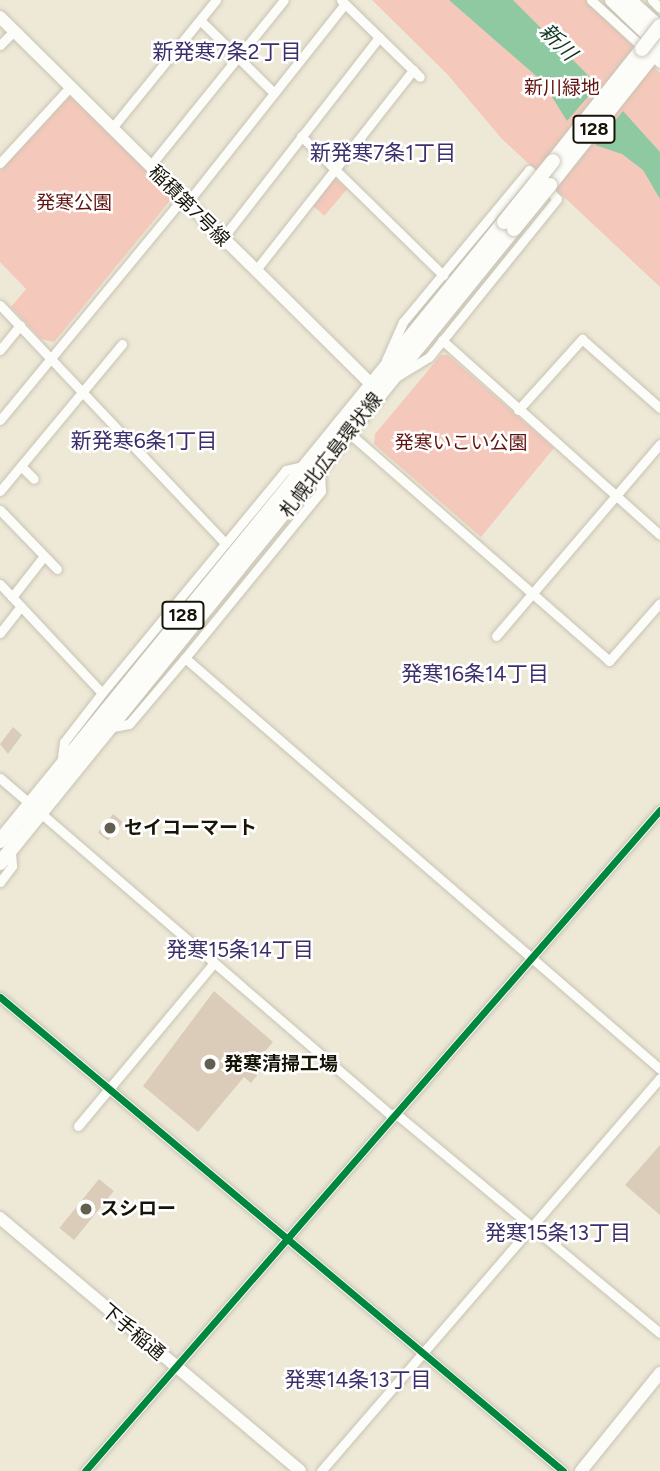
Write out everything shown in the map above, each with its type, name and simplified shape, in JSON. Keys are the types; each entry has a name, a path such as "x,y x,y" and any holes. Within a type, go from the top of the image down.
{"main road":[{"path":"611,0 655,52"},
{"path":"629,0 660,27"},
{"name":"札幌北広島環状線","path":"34,809 61,766 305,466 375,389 635,68 655,52 660,27"},
{"name":"札幌北広島環状線","path":"0,863 5,845 34,809 108,729 320,470 349,433 375,389"}],"street":[{"path":"112,128 216,0"},
{"path":"150,166 284,0"},
{"path":"591,0 655,52"},
{"path":"652,0 660,8"},
{"path":"0,420 274,93 343,2 416,74 335,168 255,271"},
{"name":"稲積第7号線","path":"0,17 375,389"},
{"path":"200,20 274,93"},
{"path":"0,45 14,31"},
{"path":"222,239 379,37"},
{"path":"0,163 70,87"},
{"path":"301,136 443,275"},
{"path":"529,170 557,199 422,364 386,375 403,322 529,170"},
{"path":"0,305 225,542"},
{"path":"0,350 20,325"},
{"path":"518,410 582,339 660,408"},
{"path":"442,341 660,535"},
{"path":"0,491 122,344"},
{"path":"349,433 609,661 660,603"},
{"path":"496,636 660,444"},
{"path":"21,466 34,479"},
{"path":"61,766 64,742 102,692 286,470 305,466"},
{"path":"108,729 129,724 185,658 320,491 320,470"},
{"path":"0,510 57,569"},
{"path":"12,597 44,556"},
{"path":"0,584 102,692"},
{"path":"0,633 21,606"},
{"path":"185,658 528,960 660,1069"},
{"path":"0,778 393,1115 660,1333"},
{"path":"86,1471 660,810"},
{"path":"0,882 12,866 5,845"},
{"path":"78,1126 214,963"},
{"path":"0,997 563,1471"},
{"path":"321,1471 660,1078"},
{"name":"下手稲通","path":"0,1219 300,1471"},
{"path":"581,1471 660,1373"}],"green space":[{"name":"新川緑地","path":"372,0 586,0 660,73 660,287 502,139 447,74"},
{"name":"発寒公園","path":"70,96 173,197 54,342 41,339 11,307 26,289 0,262 0,171"},
{"path":"334,178 347,189 325,216 312,205"},
{"name":"発寒いこい公園","path":"441,355 448,355 554,448 481,537 374,444 375,434"}],"shaded area":[{"path":"449,0 513,0 598,85 567,121 542,81"},
{"path":"623,111 660,152 660,199 643,170 622,154 595,145"}],"building":[{"path":"13,727 22,735 8,754 0,744"},
{"name":"セイコーマート","path":"113,814 123,822 108,841 98,833"},
{"name":"発寒清掃工場","path":"214,991 273,1042 257,1061 264,1067 251,1083 244,1077 198,1132 143,1086"},
{"path":"660,1145 660,1215 625,1185"},
{"name":"スシロー","path":"99,1179 114,1191 74,1240 59,1228"}],"cycle path":[{"path":"85,1471 660,810"},
{"path":"0,997 563,1471"}],"place":[{"name":"セイコーマート","path":"110,828"},
{"name":"発寒清掃工場","path":"210,1064"},
{"name":"スシロー","path":"86,1209"}],"district":[{"name":"新発寒7条2丁目","path":"227,52"},
{"name":"新発寒7条1丁目","path":"383,153"},
{"name":"新発寒6条1丁目","path":"144,441"},
{"name":"発寒16条14丁目","path":"475,674"},
{"name":"発寒15条14丁目","path":"240,950"},
{"name":"発寒15条13丁目","path":"558,1233"},
{"name":"発寒14条13丁目","path":"358,1380"}],"water label":[{"name":"新川","path":"558,42"}]}
